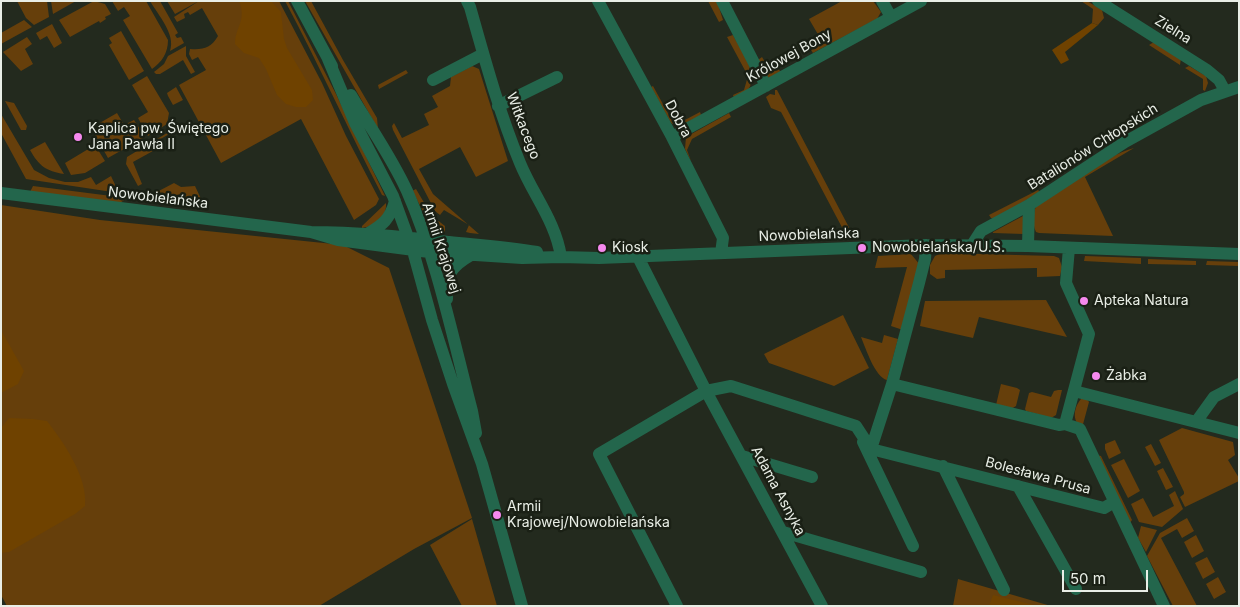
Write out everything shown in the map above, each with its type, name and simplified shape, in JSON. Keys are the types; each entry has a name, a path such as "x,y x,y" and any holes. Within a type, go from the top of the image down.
{"street":[{"name":"Armii Krajowej","path":"297,1 328,59 387,153 406,190 425,239 447,316 472,411 482,464"},
{"name":"Witkacego","path":"467,1 498,106 521,166 554,228 559,242 561,257"},
{"name":"Dobra","path":"598,1 672,137 723,238 721,253"},
{"path":"722,1 766,86"},
{"path":"882,1 891,17"},
{"name":"Królowej Bony","path":"672,137 921,1"},
{"name":"Zielna","path":"1098,1 1207,70 1219,80 1225,91"},
{"path":"433,80 483,54"},
{"name":"Armii Krajowej","path":"328,59 355,123 395,201 413,251 432,320 482,464 522,606"},
{"path":"498,106 557,77"},
{"name":"Batalionów Chłopskich","path":"972,246 981,231 1029,205 1124,142 1201,100 1239,87"},
{"name":"Nowobielańska","path":"1,193 311,232 408,237 514,248 561,257"},
{"path":"367,234 391,214 395,201"},
{"path":"1028,246 1029,205"},
{"name":"Nowobielańska","path":"311,232 338,240 413,251 522,258 638,257 926,245 1028,246 1239,254"},
{"path":"871,448 892,384 923,267 926,245"},
{"path":"1066,424 1089,334 1066,283 1069,248"},
{"path":"447,316 446,283 450,272 458,262 472,255"},
{"name":"Adama Asnyka","path":"638,257 706,391 822,606"},
{"path":"892,384 1059,425 1066,424 1080,429 1164,606"},
{"path":"1196,422 1214,397 1239,384"},
{"path":"677,606 599,454 706,391 731,386 856,426 871,448"},
{"path":"1074,391 1239,434"},
{"path":"856,426 914,546"},
{"name":"Bolesława Prusa","path":"871,448 1104,508 1114,502"},
{"path":"742,456 812,477"},
{"path":"943,466 1004,590"},
{"path":"1018,486 1076,589"},
{"path":"783,532 921,572"}],"shaded area":[{"path":"17,1 47,1 49,17 34,25 26,18"},
{"path":"51,1 76,1 53,14"},
{"path":"94,1 105,4 111,14 100,23 99,21 70,37 59,20"},
{"path":"112,1 146,1 168,40 164,57 152,69 123,20 130,16 124,7 118,11"},
{"path":"150,1 160,1 178,33 175,35 177,38 181,37 184,43 170,51 171,38"},
{"path":"167,1 196,1 197,2 175,14"},
{"path":"199,1 279,1 379,199 376,205 354,220 301,119 221,163 179,85 206,70 198,57 192,60 189,54 190,49 206,47 218,36 202,8 190,15 188,12 184,14 185,18 177,22 174,17"},
{"path":"239,1 271,1 281,12 287,48 312,90 313,100 306,107 286,104 277,95 259,58 244,53 235,44 242,14"},
{"path":"285,1 288,1 336,94 385,196 382,195"},
{"path":"305,1 311,1 377,118 378,129"},
{"path":"708,1 717,1 723,20 719,22"},
{"path":"842,1 873,1 881,12 877,19 813,53 811,50 823,43 809,19"},
{"path":"1081,1 1087,1 1102,10 1104,18 1098,25 1092,23 1093,9"},
{"path":"24,20 32,27 1,44 1,33"},
{"path":"1092,23 1098,25 1065,52 1069,60 1061,64 1052,50"},
{"path":"52,24 62,43 54,48 47,36 40,40 36,33"},
{"path":"121,31 144,71 129,80 109,45 112,43 109,38"},
{"path":"733,35 745,56 752,80 750,87 745,93 734,98 733,95 744,90 748,76 727,37"},
{"path":"27,37 32,44 25,49 33,64 21,71 3,52"},
{"path":"1154,42 1181,58 1180,65 1149,45"},
{"path":"186,46 186,56 195,72 191,74 183,60 160,74 154,72 164,64 168,56"},
{"path":"762,57 765,62 776,64 781,73 768,78 758,60"},
{"path":"472,66 479,69 508,161 476,177 460,147 419,169 433,194 468,224 444,210 440,215 435,211 392,126 394,123 402,138 429,125 424,114 438,107 432,96 450,86 451,77"},
{"path":"1189,66 1206,76 1208,83 1205,91 1203,90 1203,79 1185,68"},
{"path":"406,70 408,73 379,89 378,85"},
{"path":"147,76 169,113 167,124 148,136 138,118 148,112 132,85"},
{"path":"653,86 670,117 683,121 700,112 701,115 683,124 671,123 651,87"},
{"path":"176,87 183,100 173,105 167,93"},
{"path":"775,90 777,90 853,235 846,235 781,112 771,108 766,97 770,94 775,95"},
{"path":"5,101 14,103 27,126 26,130 21,130"},
{"path":"117,113 124,125 134,120 145,137 108,158 91,128"},
{"path":"729,113 731,117 692,139 687,150 691,161 685,149 686,137"},
{"path":"1,114 34,170 49,178 65,182 78,182 91,177 96,185 111,176 119,193 26,179 1,133"},
{"path":"175,124 179,128 159,140 162,146 133,162 142,184 138,186 126,164 127,157 172,130"},
{"path":"45,142 64,174 44,167 30,150"},
{"path":"95,145 105,161 85,173 71,175 65,163"},
{"path":"1134,148 1085,177 1113,236 1036,232 1033,219 1036,206 1097,165"},
{"path":"174,183 181,187 195,186 203,203 140,196 139,194 140,192 153,194"},
{"path":"33,186 127,198 120,203 30,192"},
{"path":"416,189 432,216 445,226 445,233 429,222 412,191"},
{"path":"1038,190 1040,192 996,218 991,218 989,215"},
{"path":"386,203 383,217 376,223 362,228 362,226"},
{"path":"1,205 100,220 343,245 389,268 472,518 414,549 319,606 7,606 1,595"},
{"path":"1023,216 1024,234 993,233 993,232"},
{"path":"469,225 479,234 466,232"},
{"path":"942,253 1054,256 1059,258 1062,267 1060,276 1037,277 1037,268 945,270 945,278 937,279 930,274 930,265 935,256"},
{"path":"911,254 920,265 903,330 891,326 907,267 875,268 878,256"},
{"path":"1085,256 1141,258 1141,264 1084,261"},
{"path":"1148,259 1196,261 1196,265 1148,264"},
{"path":"1207,261 1239,262 1239,266 1206,265"},
{"path":"1046,300 1067,337 979,317 973,338 920,326 925,301"},
{"path":"843,315 869,368 834,386 769,363 764,354"},
{"path":"1,330 24,371 18,384 1,393"},
{"path":"884,335 898,339 887,380 875,368 861,337 882,343"},
{"path":"1001,384 1020,390 1016,406 1011,409 996,405"},
{"path":"1062,390 1056,415 1051,418 1026,411 1029,393 1032,392 1051,397 1054,391"},
{"path":"1082,398 1086,398 1089,402 1082,428 1076,421 1075,413 1077,405"},
{"path":"9,418 47,421 61,439 79,472 85,495 85,506 75,514 9,552 1,553 1,428"},
{"path":"1182,428 1233,442 1235,455 1228,460 1239,478 1239,481 1185,507 1180,497 1184,492 1159,440"},
{"path":"1115,440 1121,453 1109,459 1105,444"},
{"path":"1151,444 1161,463 1155,466 1145,447"},
{"path":"1096,455 1101,456 1132,520 1129,524"},
{"path":"1124,459 1140,491 1128,498 1111,465"},
{"path":"1163,468 1173,487 1166,490 1157,471"},
{"path":"1175,491 1183,509 1162,527 1139,522 1131,504 1143,498 1153,517 1174,506 1169,495"},
{"path":"1187,518 1194,531 1182,538 1177,529 1161,538 1197,606 1173,606 1147,556 1160,533"},
{"path":"472,519 497,606 462,606 430,545"},
{"path":"1141,526 1157,530 1146,552 1138,538"},
{"path":"1196,535 1204,551 1192,558 1184,542"},
{"path":"1207,557 1215,572 1203,579 1195,563"},
{"path":"1218,577 1226,592 1214,599 1206,584"},
{"path":"958,579 1051,606 953,606"},
{"path":"993,595 1038,606 989,606"}],"place":[{"name":"Kaplica pw. Świętego Jana Pawła II","path":"78,137"},
{"name":"Kiosk","path":"602,248"},
{"name":"Nowobielańska/U.S.","path":"862,248"},
{"name":"Apteka Natura","path":"1084,301"},
{"name":"Żabka","path":"1096,376"},
{"name":"Armii Krajowej/Nowobielańska","path":"497,515"}]}
